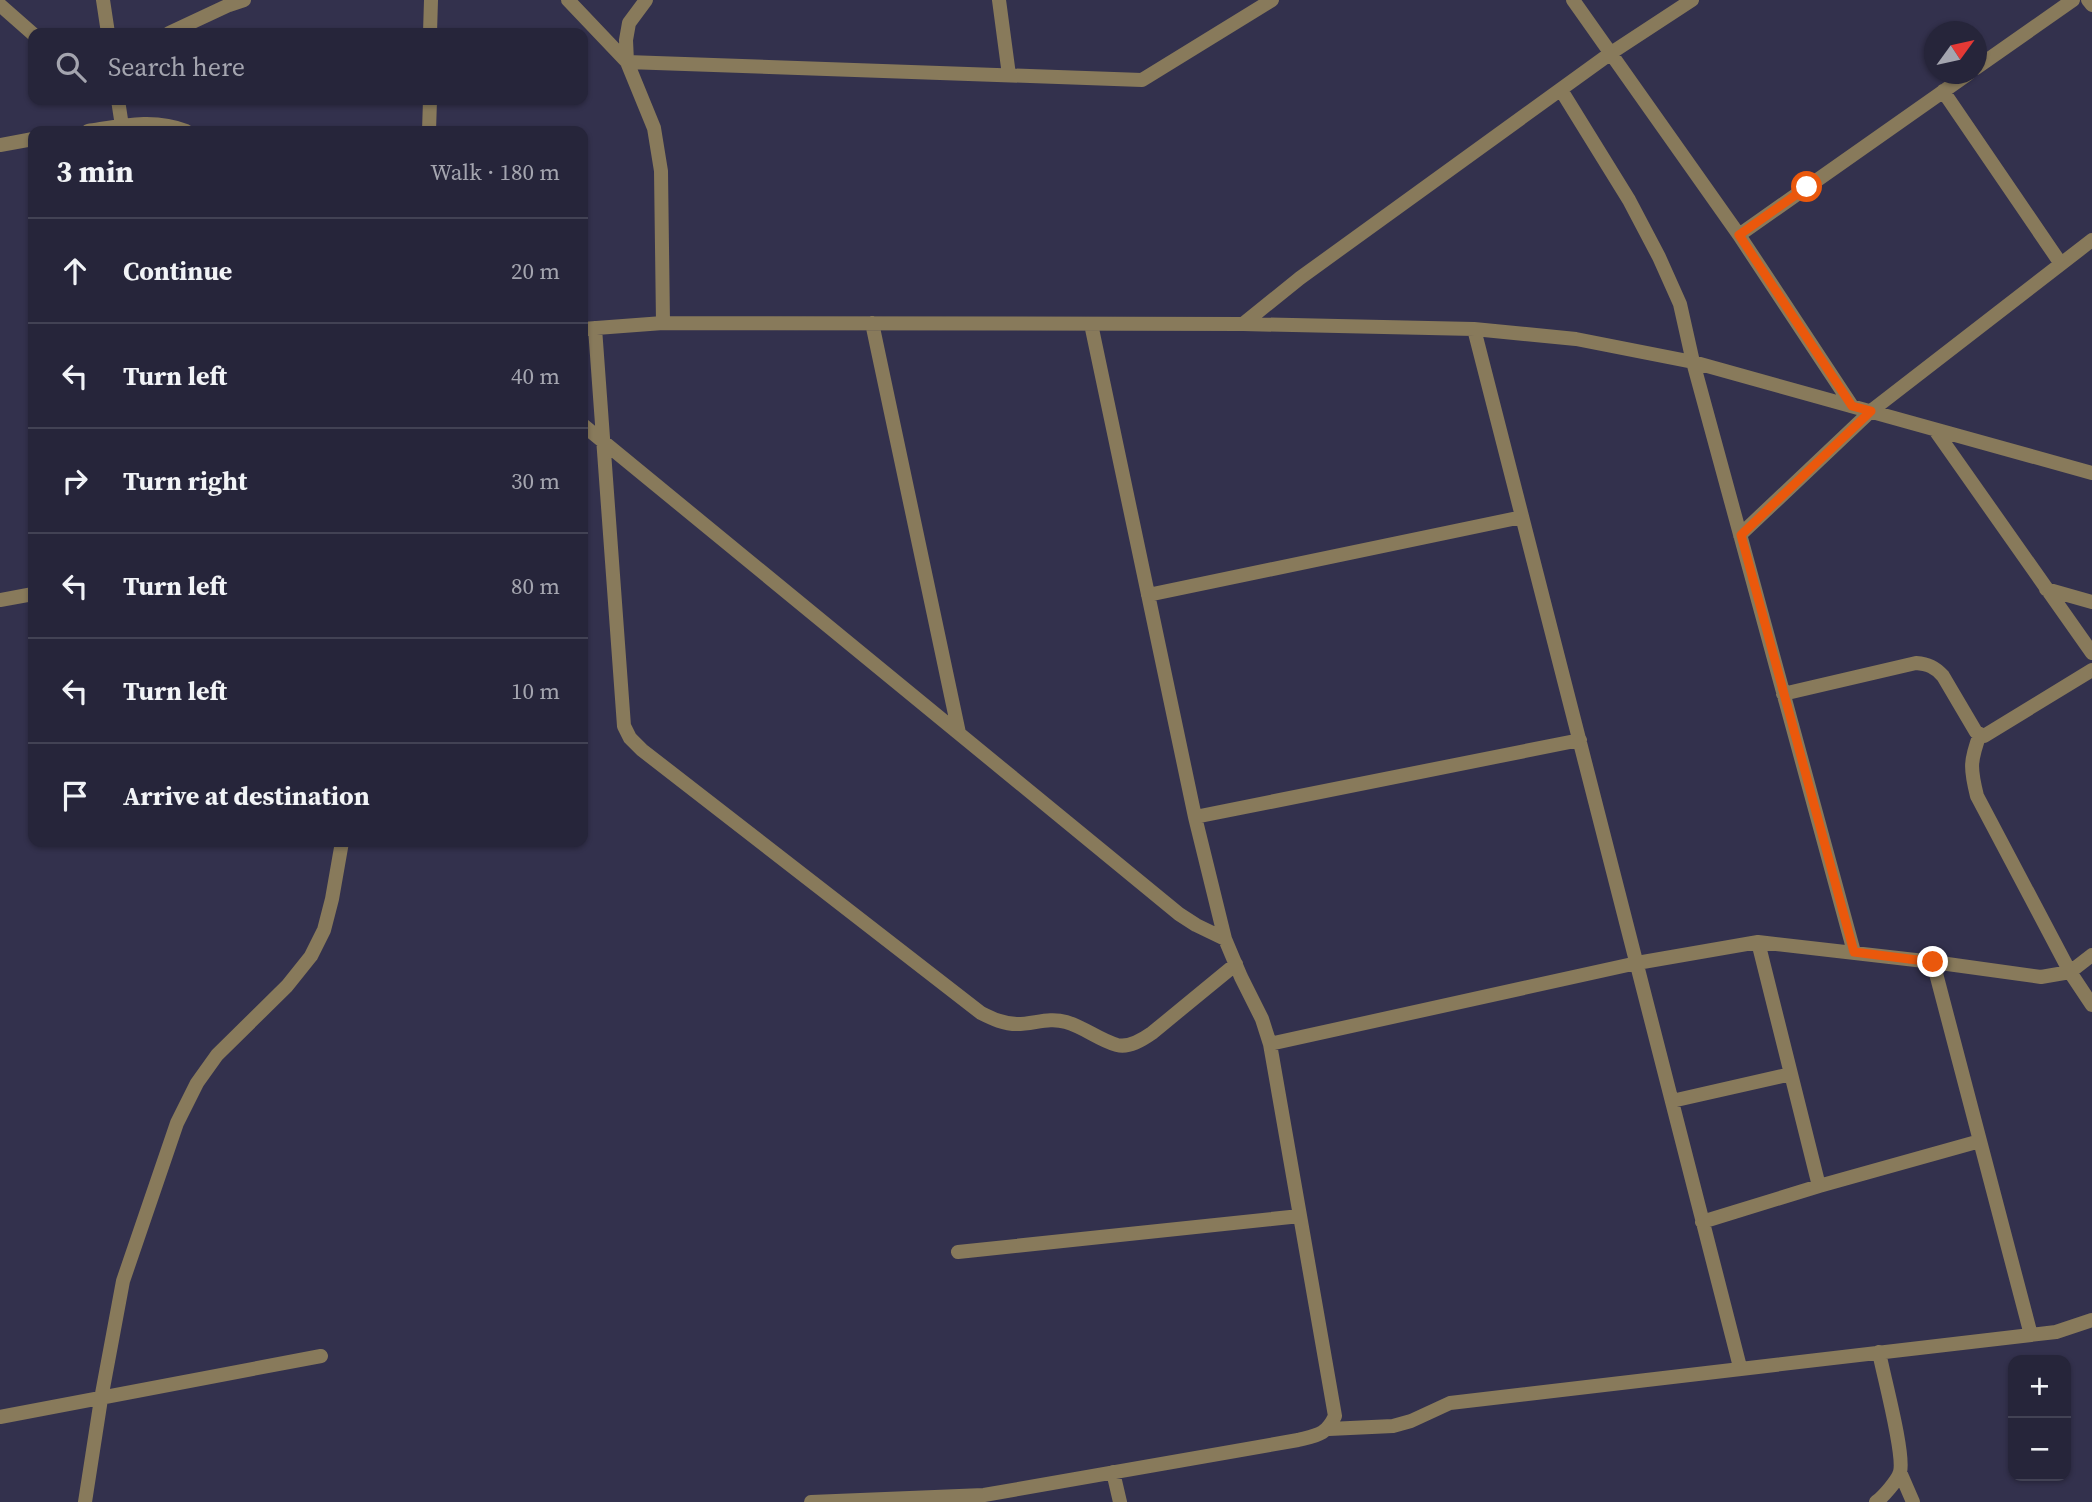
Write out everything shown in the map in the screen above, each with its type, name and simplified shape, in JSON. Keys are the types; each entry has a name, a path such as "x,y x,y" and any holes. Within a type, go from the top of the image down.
{"street":[{"path":"103,0 107,28"},
{"path":"180,28 244,0"},
{"path":"430,28 431,0"},
{"path":"568,0 627,62 1142,80 1272,0"},
{"path":"646,0 629,23 626,40 627,62 654,128 662,171 663,323"},
{"path":"999,0 1009,75"},
{"path":"1573,0 1739,235 1852,406"},
{"path":"1243,324 1300,278 1611,53 1692,0"},
{"path":"1987,60 2073,0"},
{"path":"2088,0 2092,5"},
{"path":"0,5 28,30"},
{"path":"1739,235 1953,84"},
{"path":"1561,90 1629,200 1680,304 1693,362 1854,952"},
{"path":"1943,91 2061,264"},
{"path":"119,105 122,126 146,123 168,126"},
{"path":"429,126 430,105"},
{"path":"0,145 28,140"},
{"path":"1741,535 1871,411 2092,240"},
{"path":"1236,964 1152,1033 1129,1045 1118,1045 1065,1022 1048,1020 1003,1023 981,1013 642,750 630,738 624,726 602,440 589,328 663,323 872,323 1243,324 1474,329 1576,339 1693,362 2092,473"},
{"path":"872,323 959,733"},
{"path":"1091,324 1195,817 1225,939 1262,1019 1270,1044 1335,1416 1329,1429"},
{"path":"1474,329 1740,1367"},
{"path":"588,429 1179,914 1225,939"},
{"path":"1936,430 2092,653"},
{"path":"1148,595 1522,517"},
{"path":"2046,589 2092,602"},
{"path":"0,600 28,595"},
{"path":"1783,694 1916,663 1927,664 1943,676 1980,734 1984,736 2092,670"},
{"path":"1980,734 1971,758 1977,796 2070,972 2092,1006"},
{"path":"1195,817 1580,740"},
{"path":"85,1502 123,1281 177,1124 197,1083 217,1055 287,986 311,956 324,930 341,847"},
{"path":"1270,1044 1637,963 1758,942 2041,977 2070,972 2092,955"},
{"path":"1758,942 1819,1186"},
{"path":"1933,962 2031,1335"},
{"path":"1672,1101 1791,1074"},
{"path":"1702,1222 1980,1140"},
{"path":"958,1252 1300,1216"},
{"path":"811,1502 984,1495 1298,1440 1329,1429 1393,1426 1450,1403 2056,1332 2092,1320"},
{"path":"1879,1352 1899,1448 1900,1472 1913,1502"},
{"path":"0,1417 321,1356"},
{"path":"1112,1472 1120,1502"},
{"path":"1876,1502 1900,1472"}],"route":[{"path":"1807,187 1739,235 1852,406 1871,411 1741,535 1854,952 1933,962"}]}
